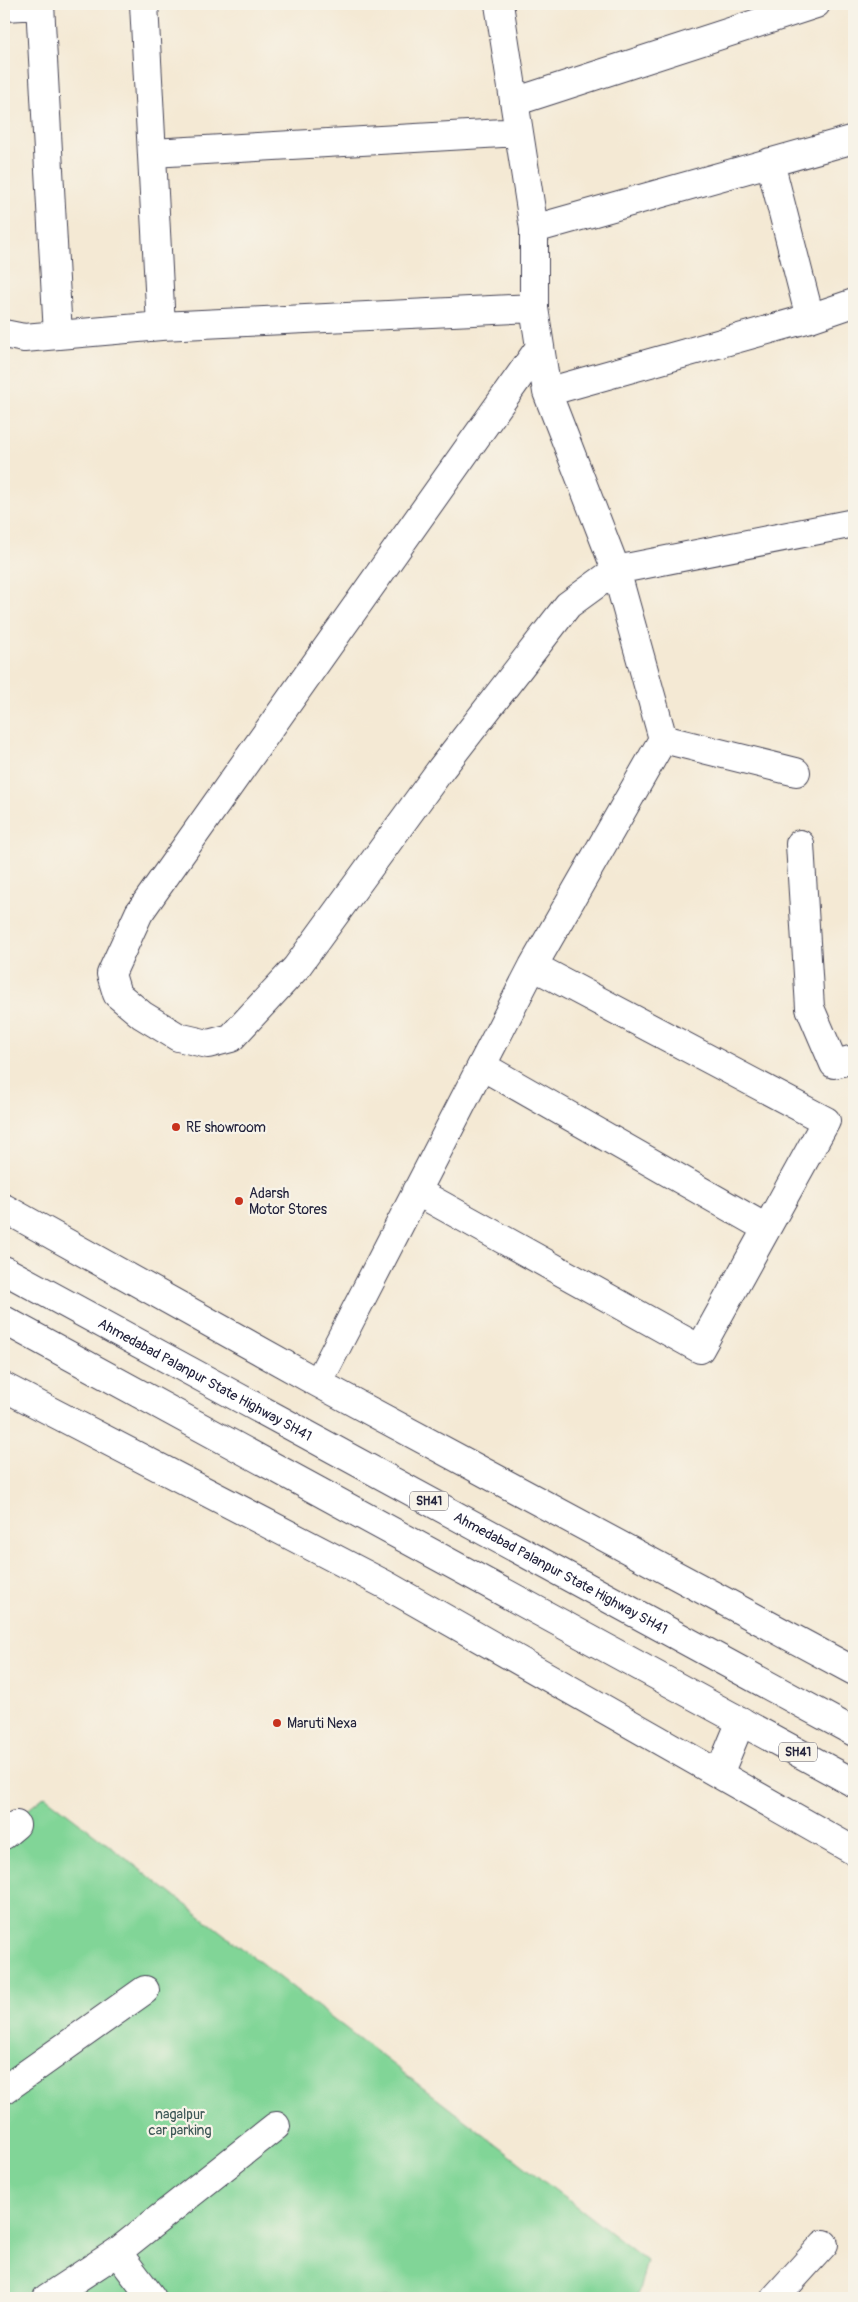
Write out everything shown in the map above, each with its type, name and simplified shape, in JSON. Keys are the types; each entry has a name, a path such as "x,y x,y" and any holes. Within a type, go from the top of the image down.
{"street":[{"path":"4,7 40,4 58,335"},
{"path":"144,4 161,326"},
{"path":"318,1383 533,966 663,739 616,570 547,392 534,308 534,229 499,4"},
{"path":"514,102 816,4"},
{"path":"152,153 519,132"},
{"path":"534,229 854,139"},
{"path":"770,162 810,318"},
{"path":"547,392 810,318 854,303"},
{"path":"4,334 24,338 161,326 534,308"},
{"path":"540,347 139,913 111,974 117,994 142,1016 178,1036 208,1044 231,1038 296,968 442,769 568,605 616,570 854,523"},
{"path":"663,739 796,772"},
{"path":"800,844 810,1008 834,1064 854,1059"},
{"path":"416,1191 700,1349 826,1120 533,966"},
{"path":"482,1066 766,1228"},
{"path":"4,1208 318,1383 854,1672"},
{"name":"Ahmedabad Palanpur State Highway SH41","path":"4,1270 854,1732"},
{"name":"SH41","path":"4,1320 854,1782"},
{"path":"4,1386 386,1585 854,1851"},
{"path":"719,1774 741,1721"},
{"path":"4,2090 145,1990"},
{"path":"47,2298 117,2252 276,2126"},
{"path":"775,2298 824,2244"},
{"path":"117,2252 152,2298"}],"green space":[{"name":"nagalpur car parking","path":"45,1796 647,2261 637,2298 4,2298 4,1829"}],"place":[{"name":"RE showroom","path":"176,1127"},
{"name":"Adarsh Motor Stores","path":"239,1201"},
{"name":"Maruti Nexa","path":"277,1723"}]}
